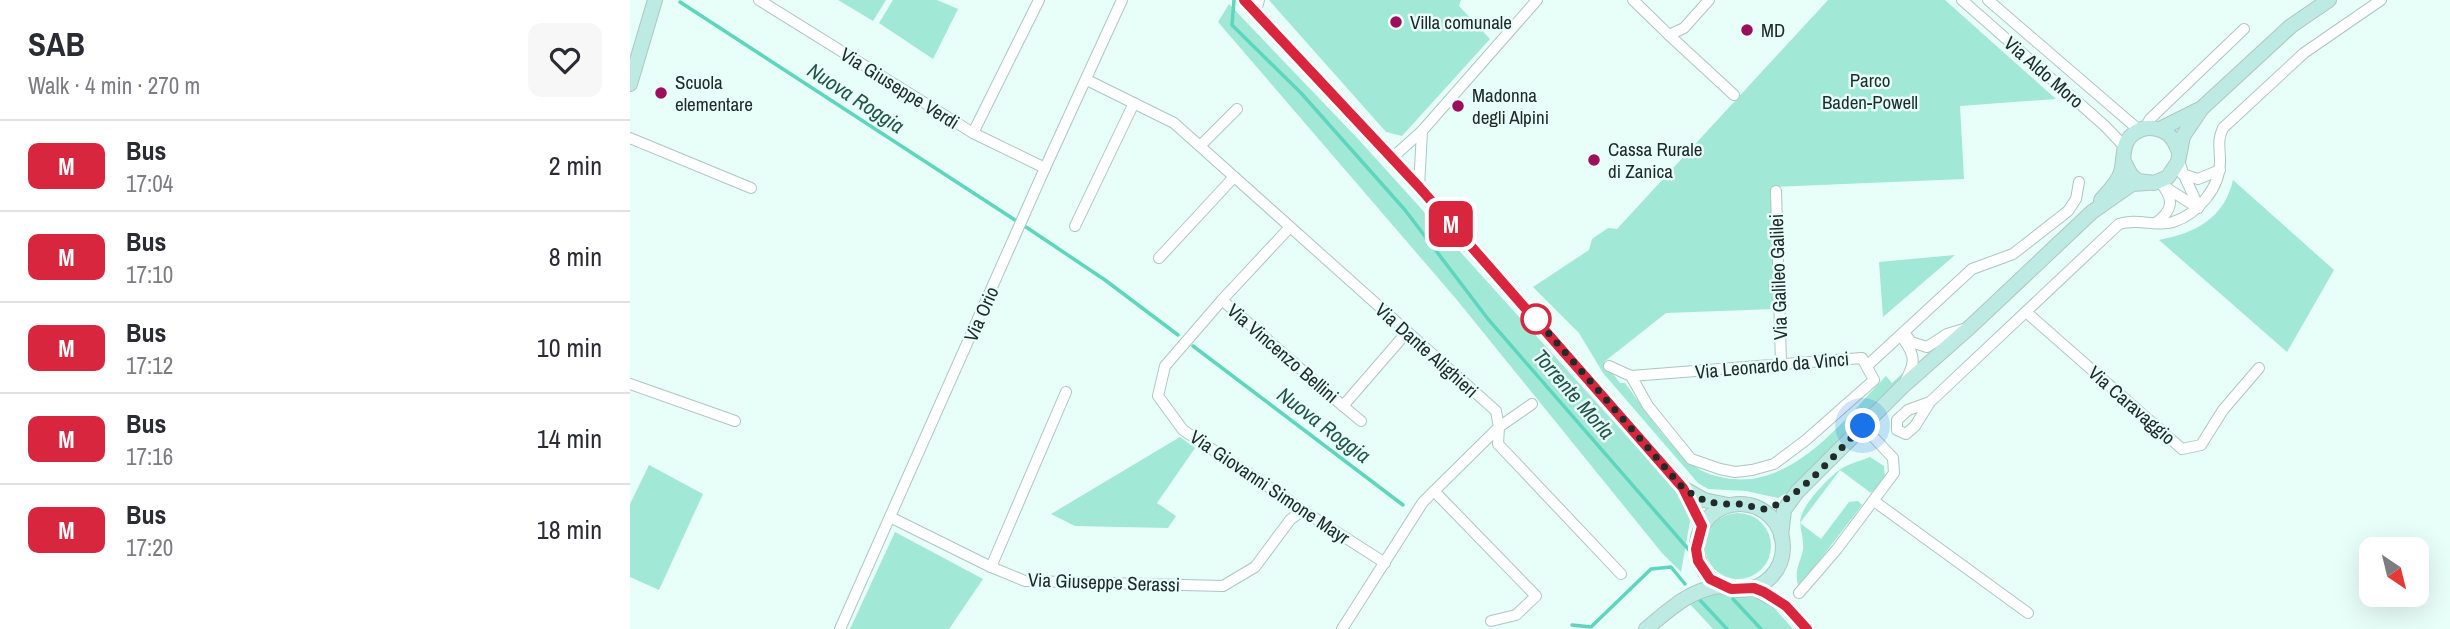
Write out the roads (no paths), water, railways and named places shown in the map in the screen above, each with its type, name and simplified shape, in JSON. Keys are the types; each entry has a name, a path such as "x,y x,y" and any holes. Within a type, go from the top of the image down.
{"street":[{"path":"630,84 655,0"},
{"name":"Via Giuseppe Verdi","path":"759,0 973,133 1045,168"},
{"path":"973,133 1039,0"},
{"name":"Via Orio","path":"840,629 1122,0"},
{"path":"1244,0 1258,6 1683,488 1702,526"},
{"path":"1392,158 1422,131 1537,0"},
{"path":"1633,0 1734,95"},
{"path":"1669,35 1684,28 1709,0"},
{"name":"Via Aldo Moro","path":"1962,0 2105,127 2124,153"},
{"name":"Via Aldo Moro","path":"1988,0 2148,129"},
{"path":"1786,606 1780,592 1778,568 1783,547 1784,510 1797,492 1902,387 2092,212 2132,184 2157,184 2175,170 2183,136 2202,108 2291,26 2329,0"},
{"path":"1930,402 2119,224 2131,220 2173,222 2198,208 2210,194 2220,170 2218,144 2223,128 2304,53 2381,0"},
{"path":"2148,129 2150,119 2244,29"},
{"name":"Via Dante Alighieri","path":"1087,80 1174,123 1496,411 1498,444 1621,574"},
{"path":"1075,226 1134,103"},
{"path":"2092,212 2119,177 2128,139 2202,108"},
{"path":"1200,146 1237,109"},
{"path":"2148,129 2173,138 2179,152 2182,174 2194,194 2198,208"},
{"path":"1419,187 1422,131"},
{"path":"630,138 751,188"},
{"path":"2124,153 2131,176 2157,184 2198,208"},
{"path":"2182,174 2198,179 2220,170"},
{"path":"1158,258 1234,177"},
{"path":"1868,365 1972,269 2013,254 2068,211 2076,199 2080,182"},
{"path":"2156,223 2165,216 2170,206 2170,197 2157,184"},
{"name":"Via Galileo Galilei","path":"1776,191 1781,363"},
{"name":"Via Giovanni Simone Mayr","path":"1290,227 1165,366 1158,396 1183,430 1290,501 1300,512 1311,515 1385,563"},
{"name":"Via Vincenzo Bellini","path":"1222,300 1361,421"},
{"name":"Via Caravaggio","path":"2026,312 2182,449 2201,445 2223,410 2259,368"},
{"path":"1903,333 1911,342 1927,347 1947,334 1970,327"},
{"name":"Via Vincenzo Bellini","path":"1343,406 1407,332"},
{"path":"1902,387 1912,368 1913,353 1903,333"},
{"name":"Via Leonardo da Vinci","path":"1609,366 1631,376 1862,358 1874,380 1806,440 1774,464 1752,471 1735,471 1691,459 1648,406 1631,376"},
{"path":"630,384 735,421"},
{"path":"991,567 1066,392"},
{"path":"1342,629 1423,502 1499,427 1532,404"},
{"path":"1799,593 1837,550 1894,472 1893,458 1863,426"},
{"path":"1683,488 1704,500 1761,509 1777,525 1782,536"},
{"path":"1434,491 1536,596 1516,615 1491,621"},
{"path":"1761,509 1797,492"},
{"path":"1874,501 2028,613"},
{"path":"1720,586 1710,579 1698,561 1696,549 1702,526 1717,510 1728,505"},
{"name":"Via Giuseppe Serassi","path":"890,517 1025,581 1223,586 1255,567 1290,520 1300,512"},
{"path":"1677,604 1692,583 1698,561"},
{"path":"1646,629 1677,604 1700,590 1720,586 1742,590 1754,588 1778,568"},
{"path":"1754,588 1786,606 1807,629"}],"waterway":[{"name":"Torrente Morla","path":"1234,0 1232,25 1301,93 1405,210 1488,319 1689,550"},
{"name":"Nuova Roggia","path":"680,2 1015,220"},
{"path":"1026,227 1105,280 1178,335"},
{"name":"Nuova Roggia","path":"1193,346 1403,505"},
{"name":"Nuova Roggia","path":"1572,625 1591,627 1651,569 1671,567 1685,584"},
{"name":"Nuova Roggia","path":"1698,598 1727,629"},
{"name":"Torrente Morla","path":"1733,599 1761,629"}],"place":[{"name":"Villa comunale","path":"1396,22"},
{"name":"MD","path":"1747,30"},
{"name":"Scuola elementare","path":"661,93"},
{"name":"Madonna degli Alpini","path":"1458,106"},
{"name":"Cassa Rurale di Zanica","path":"1594,160"}],"park label":[{"name":"Parco Baden-Powell","path":"1870,91"}]}
